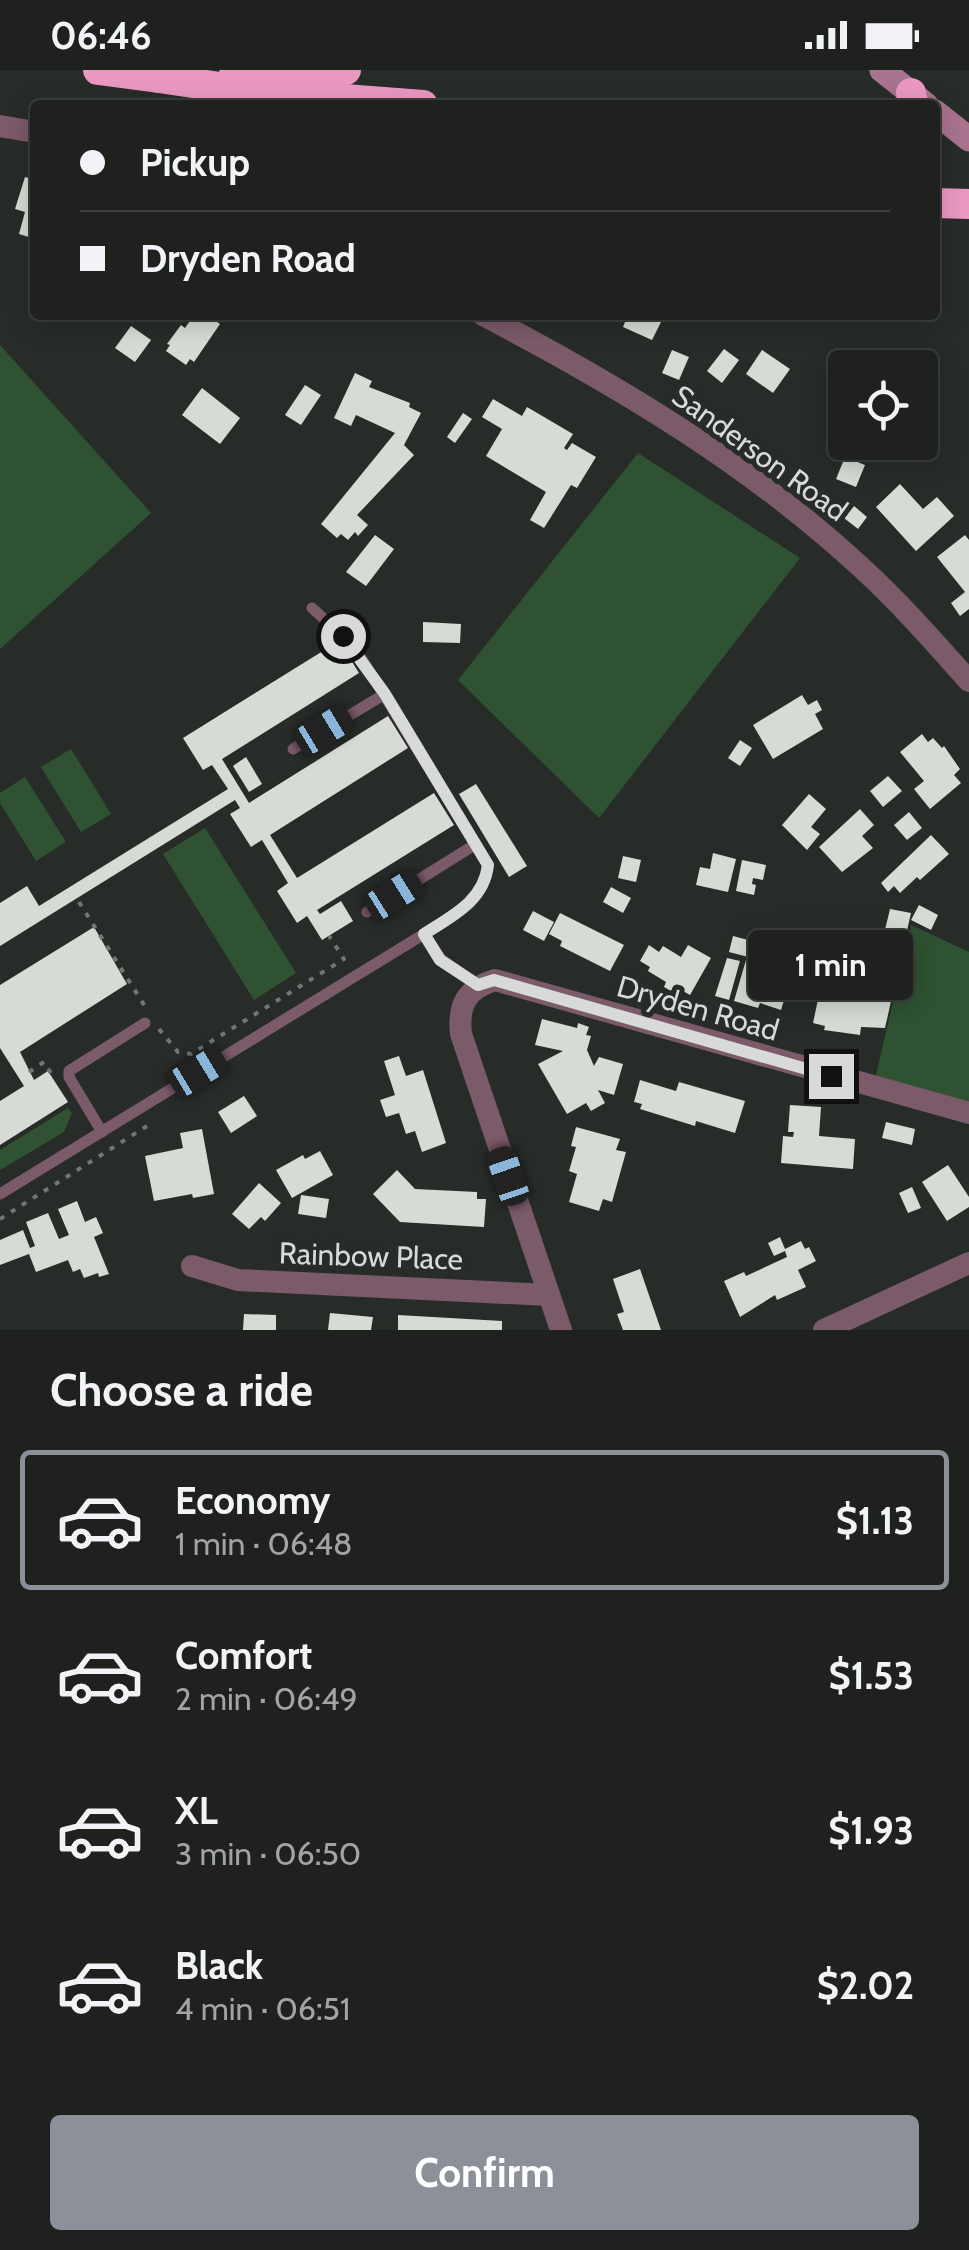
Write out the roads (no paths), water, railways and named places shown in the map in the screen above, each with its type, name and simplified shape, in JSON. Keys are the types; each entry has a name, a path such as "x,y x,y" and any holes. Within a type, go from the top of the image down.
{"highway":[{"path":"98,70 253,92 358,100"},
{"path":"159,78 346,70"},
{"path":"940,203 969,204"}],"main road":[{"path":"882,70 916,100"},
{"path":"940,116 969,139"}],"street":[{"path":"0,126 30,131"},
{"name":"Sanderson Road","path":"493,320 601,377 722,455 864,570 969,681"},
{"name":"Dryden Road","path":"475,988 494,980 969,1113"},
{"path":"475,988 459,1013 461,1034 561,1330"},
{"path":"824,1330 969,1263"},
{"name":"Rainbow Place","path":"192,1266 238,1280 549,1295"}],"lane":[{"path":"0,1194 424,934 468,905 481,889 488,865 476,844 385,694 343,636 312,608"},
{"path":"293,749 385,694"},
{"path":"367,912 476,844"},
{"path":"424,934 440,960 475,988"},
{"path":"102,1132 69,1071 147,1018"}]}
